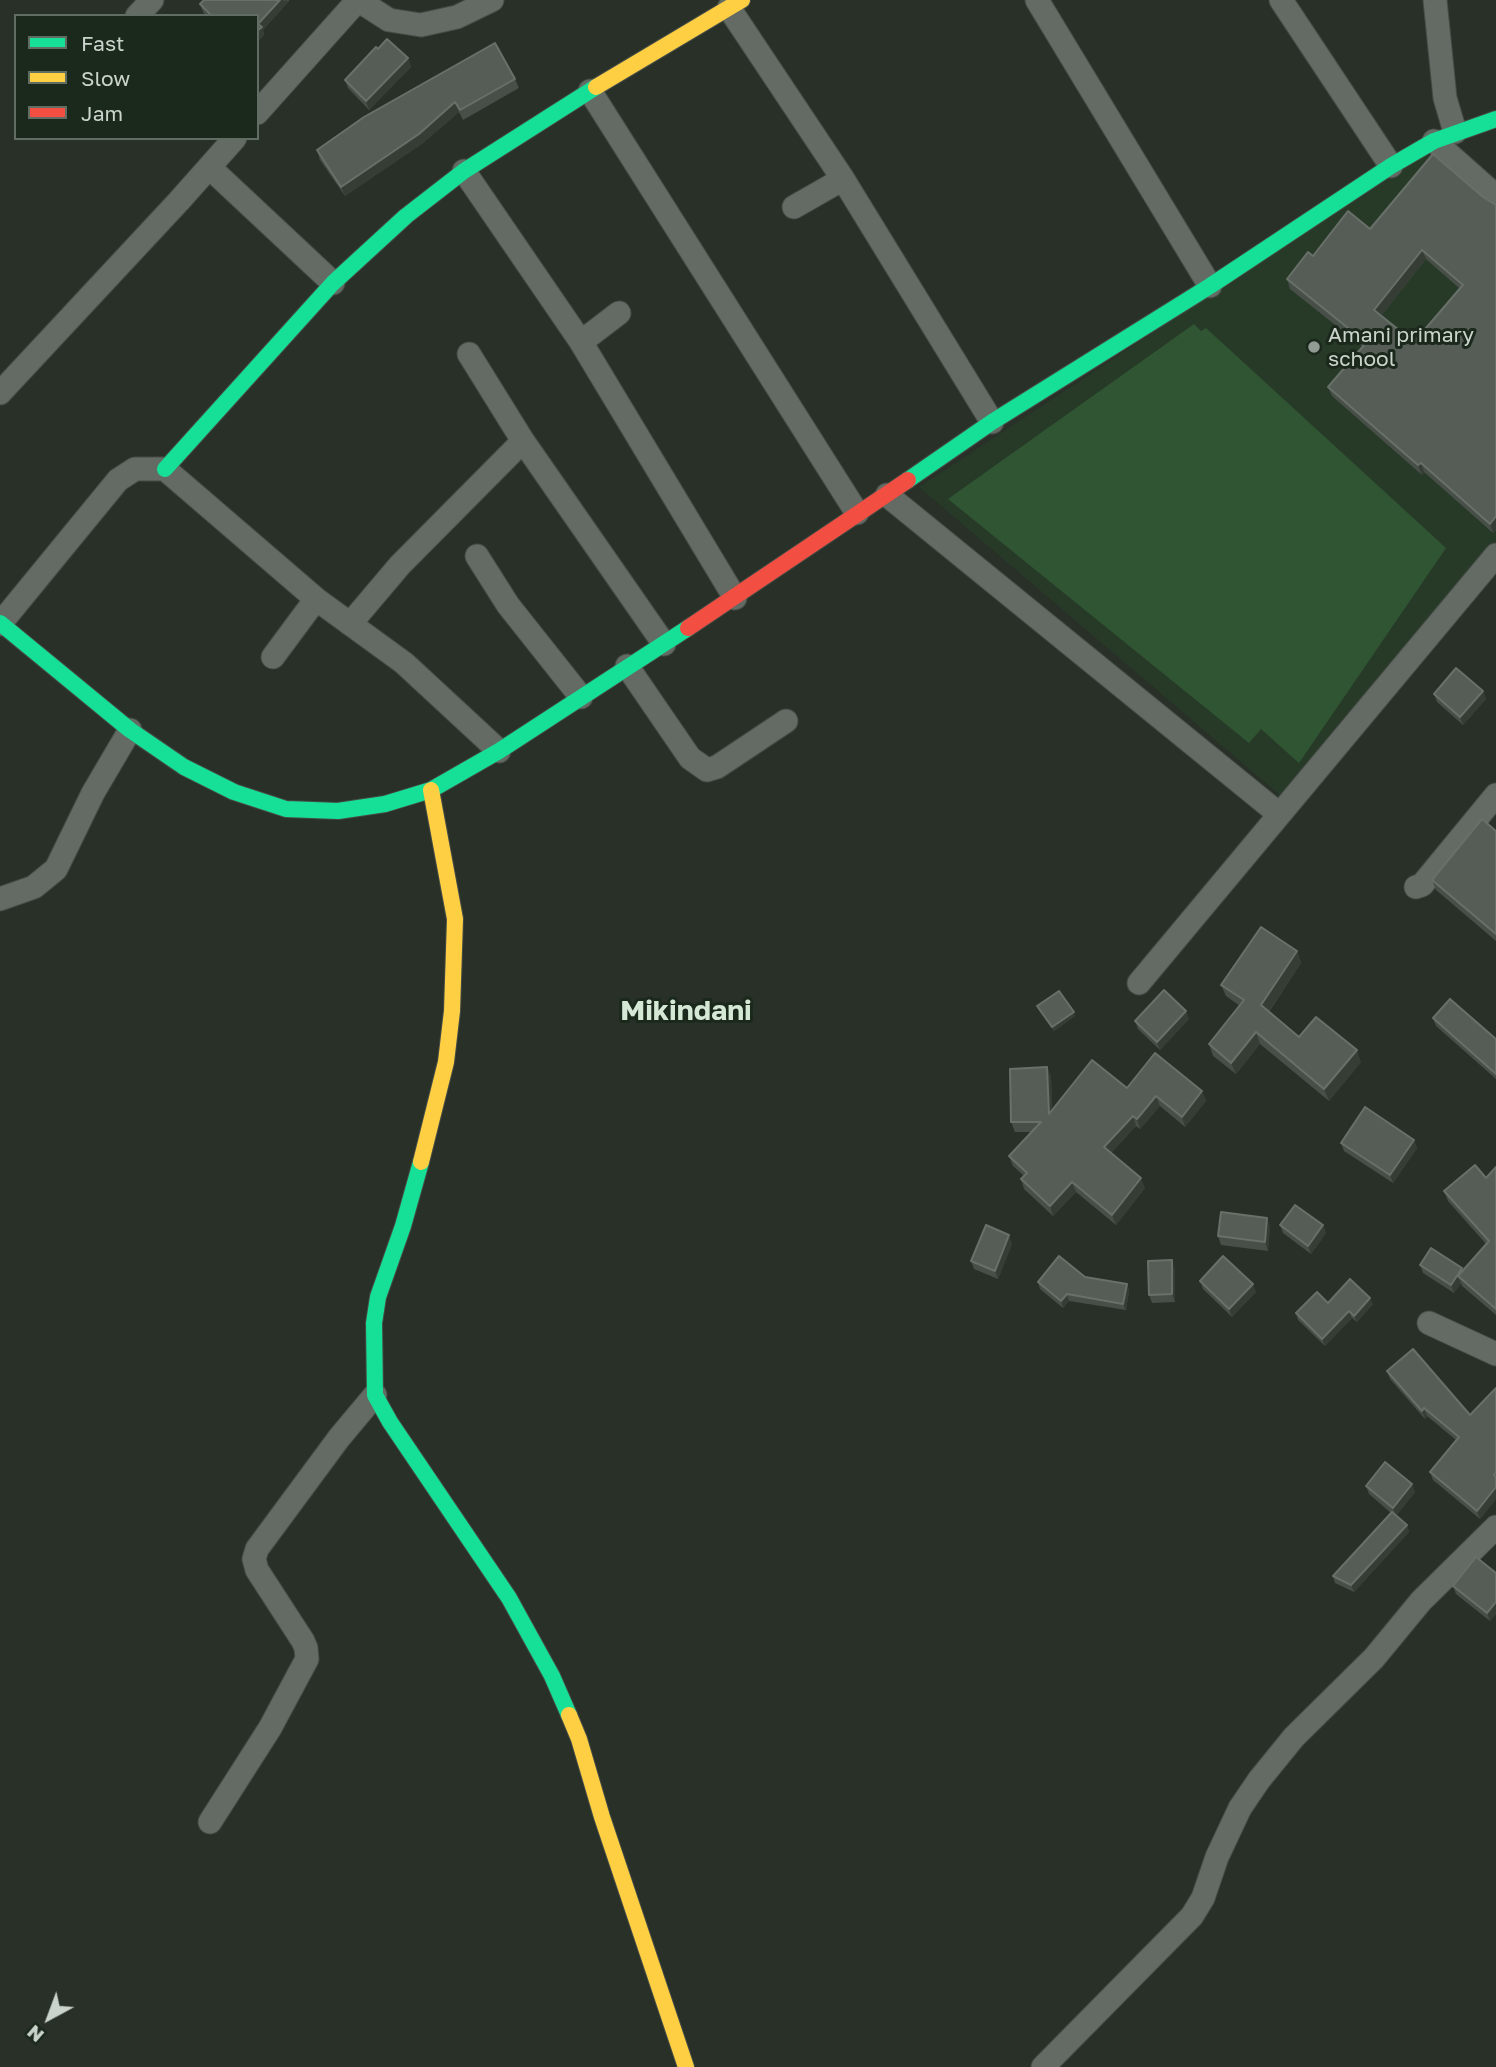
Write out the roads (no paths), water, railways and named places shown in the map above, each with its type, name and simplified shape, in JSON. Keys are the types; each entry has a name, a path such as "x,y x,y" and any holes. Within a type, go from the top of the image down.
{"street":[{"path":"139,14 152,0"},
{"path":"259,111 358,0 389,20 421,24 457,17 492,0"},
{"path":"1037,0 1210,286"},
{"path":"1281,0 1391,166"},
{"path":"1435,0 1446,98 1444,137 1496,197"},
{"path":"165,469 333,283 406,216 464,171 590,91 736,4 992,422"},
{"path":"590,91 857,513"},
{"path":"499,751 404,663 316,599 165,469 135,470 118,480 0,624 130,730 184,767 234,792 286,809 338,811 385,804 431,790 499,751 735,598 992,422 1210,286 1391,166 1444,137 1496,119"},
{"path":"0,393 233,140"},
{"path":"209,167 333,283"},
{"path":"464,171 581,342 735,598"},
{"path":"794,207 843,179"},
{"path":"581,342 619,313"},
{"path":"469,354 523,441 664,644"},
{"path":"350,624 401,565 523,441"},
{"path":"887,495 1279,814"},
{"path":"1139,983 1496,555"},
{"path":"477,556 508,605 581,697"},
{"path":"274,657 316,599"},
{"path":"627,666 690,758 707,770 717,767 786,721"},
{"path":"0,899 34,887 56,869 93,793 130,730"},
{"path":"431,790 455,919 452,1011 446,1062 437,1105 403,1226 378,1297 373,1345 375,1395 459,1527 509,1598 552,1676 579,1738 602,1817 686,2067"},
{"path":"1416,887 1422,885 1496,795"},
{"path":"1429,1323 1496,1354"},
{"path":"210,1822 270,1728 307,1659 303,1641 257,1570 254,1559 257,1549 339,1438 375,1395"},
{"path":"1043,2067 1192,1916 1203,1898 1217,1857 1240,1808 1285,1748 1374,1658 1421,1601 1496,1527"}],"place":[{"name":"Amani primary school","path":"1314,347"}],"district":[{"name":"Mikindani","path":"686,1011"}]}
